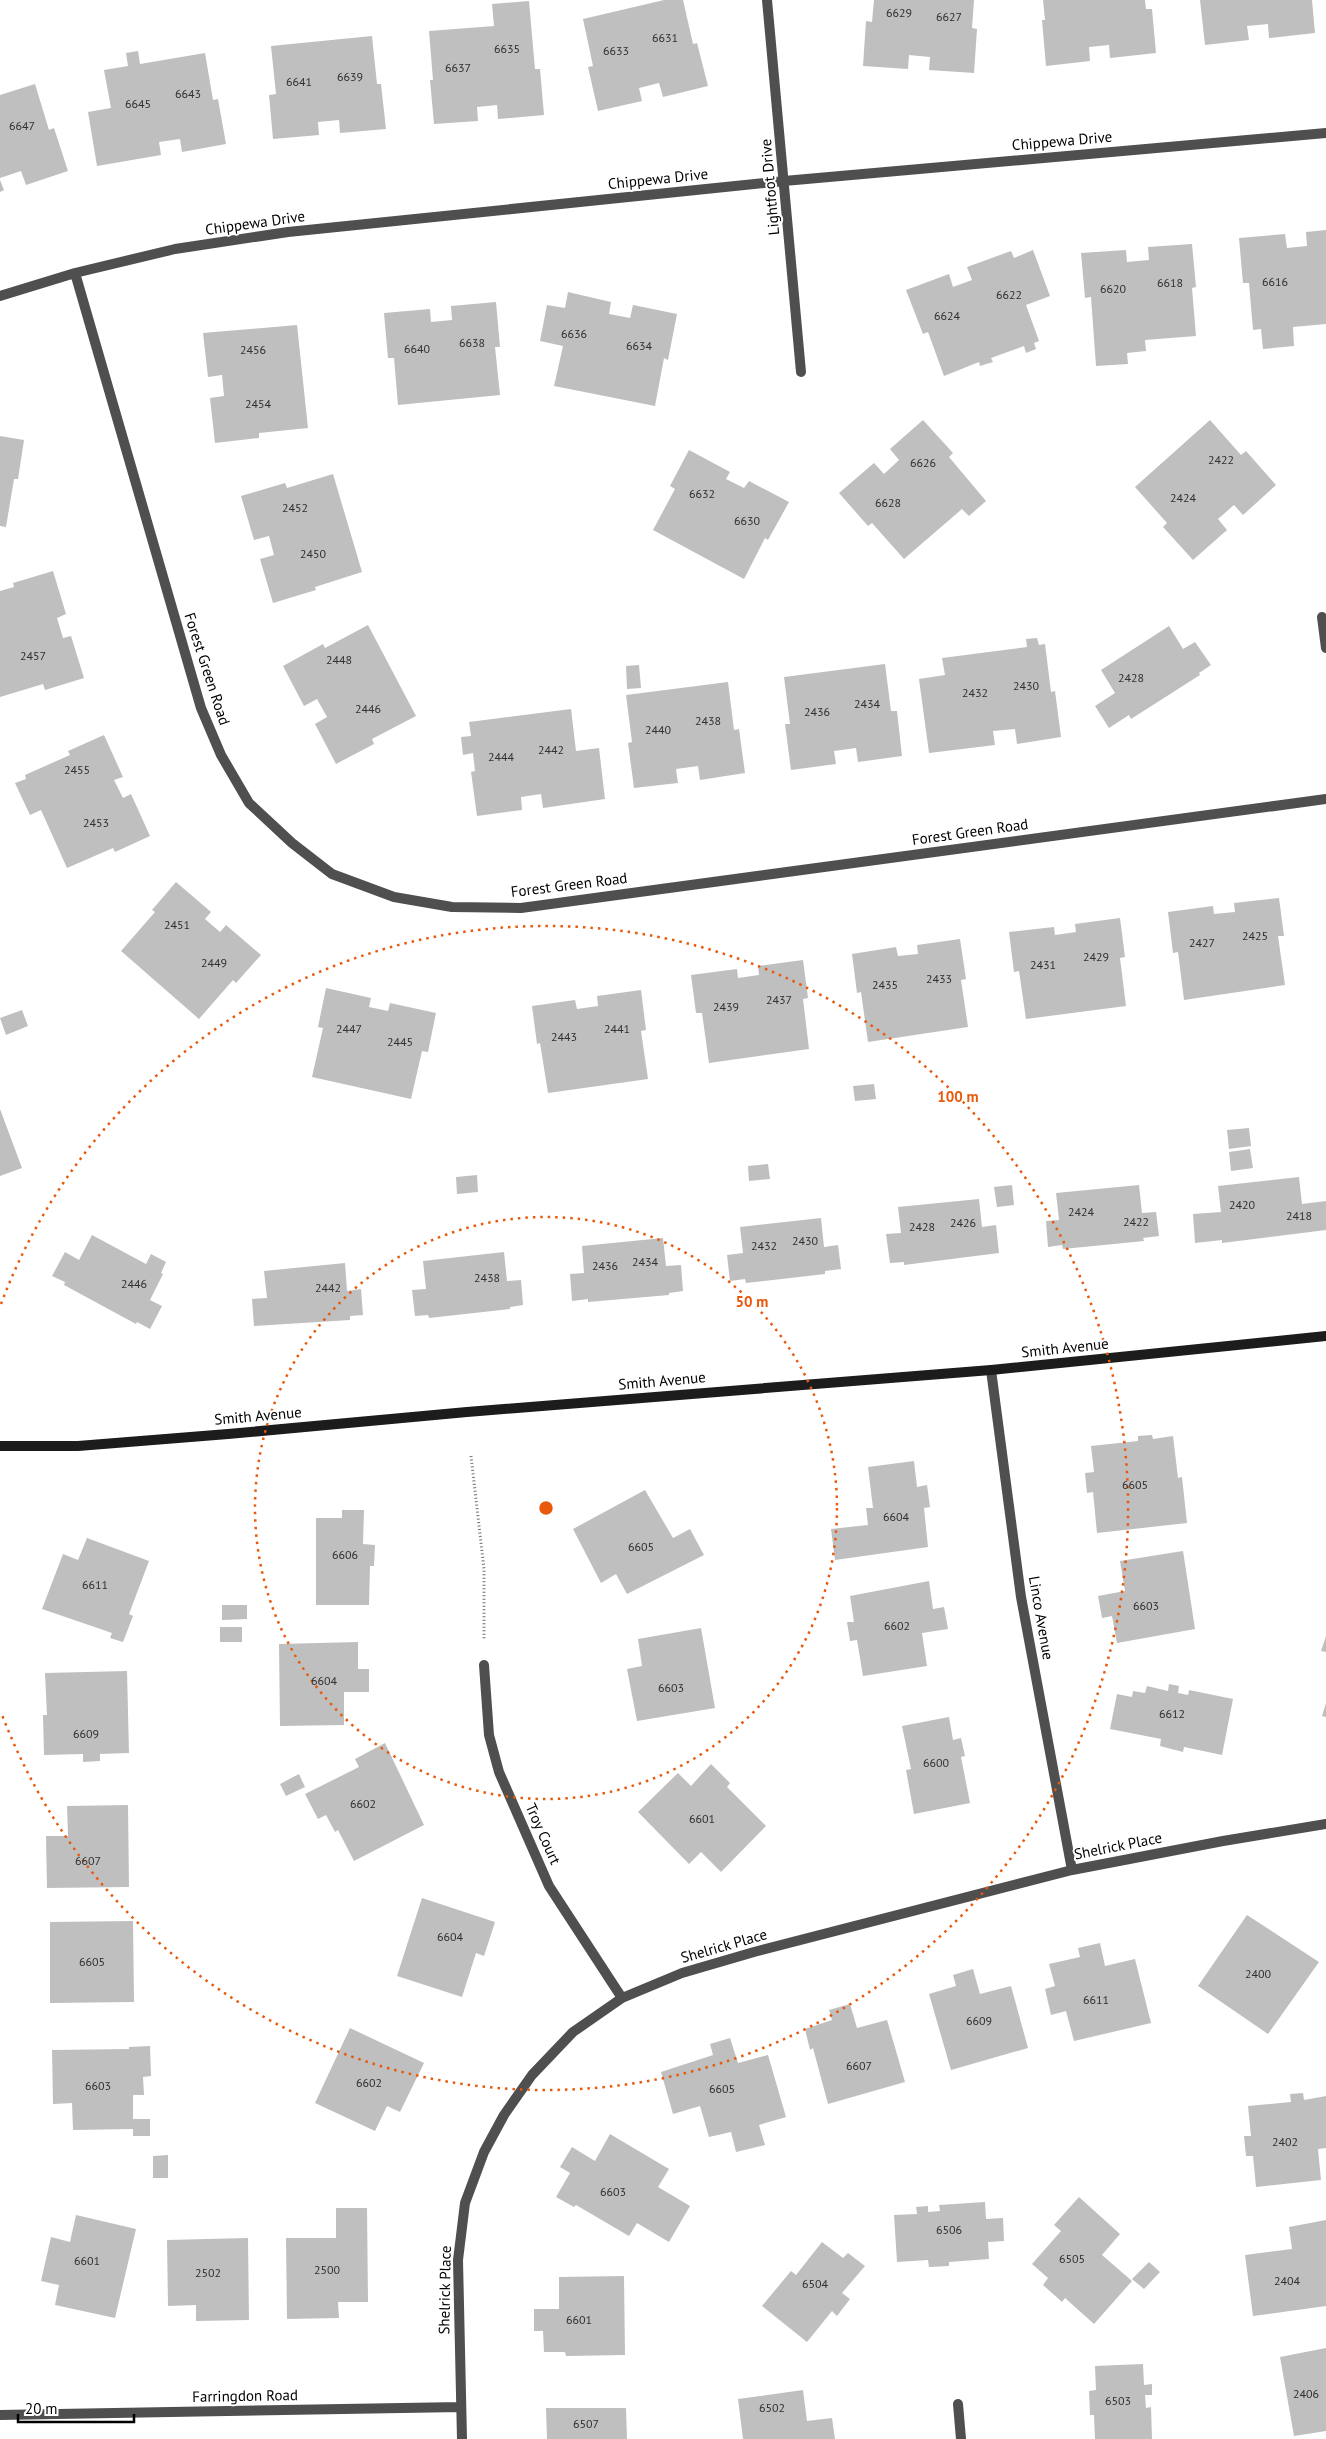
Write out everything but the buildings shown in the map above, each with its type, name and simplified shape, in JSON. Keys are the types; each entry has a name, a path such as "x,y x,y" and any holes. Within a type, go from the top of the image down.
{"main road":[{"name":"Smith Avenue","path":"0,1446 78,1446 467,1412 991,1370 1326,1336"}],"street":[{"name":"Lightfoot Drive","path":"767,0 801,372"},
{"name":"Chippewa Drive","path":"0,296 75,273 175,249 288,232 784,181 1326,133"},
{"name":"Forest Green Road","path":"75,273 201,708 221,755 250,803 292,843 332,874 394,897 452,907 521,908 1326,799"},
{"path":"1322,617 1326,648"},
{"name":"Linco Avenue","path":"991,1370 1021,1597 1072,1870"},
{"name":"Troy Court","path":"484,1665 489,1735 499,1772 550,1886 622,1998"},
{"name":"Shelrick Place","path":"462,2439 458,2260 465,2203 484,2152 504,2115 532,2075 573,2032 622,1998 682,1973 754,1952 1072,1870 1223,1841 1326,1824"},
{"path":"958,2404 961,2439"},
{"name":"Farringdon Road","path":"0,2415 461,2407"}],"path":[{"path":"471,1456 484,1569 484,1665"}]}
